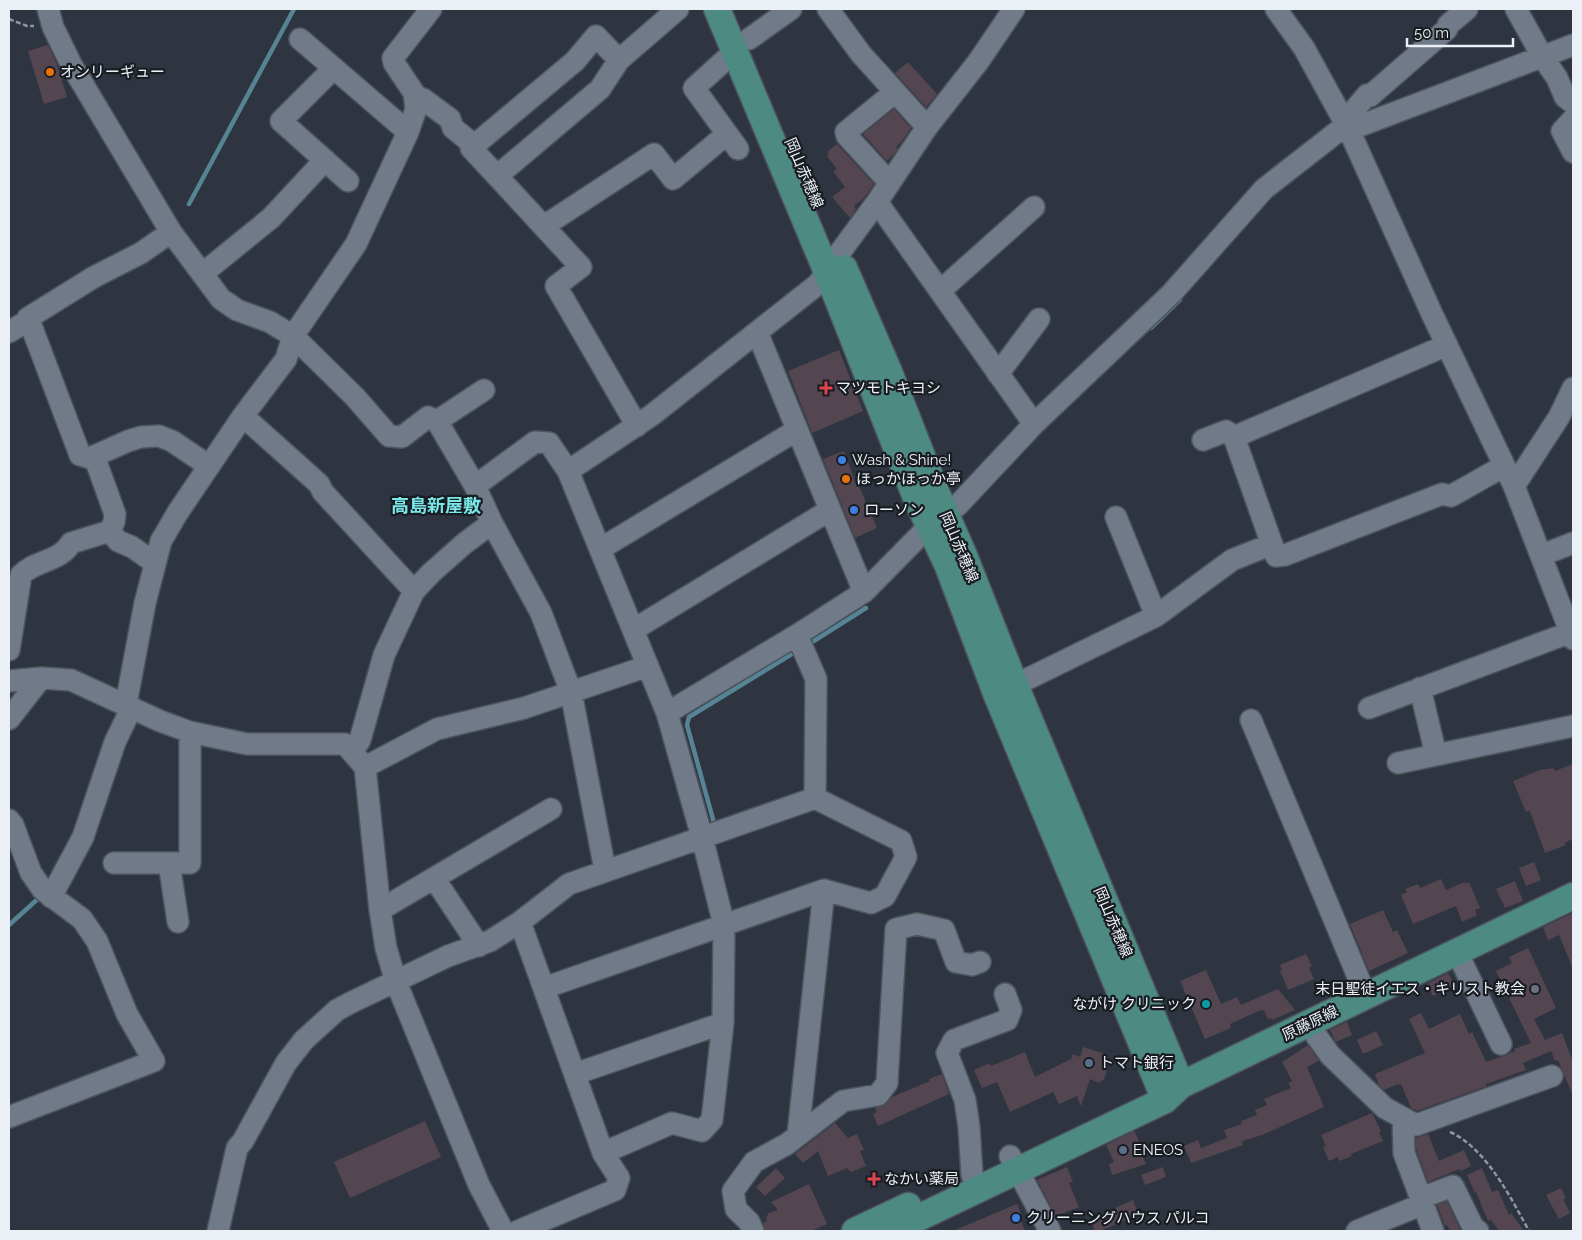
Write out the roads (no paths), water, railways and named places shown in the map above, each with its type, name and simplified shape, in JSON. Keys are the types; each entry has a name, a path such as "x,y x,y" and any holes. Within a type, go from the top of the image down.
{"main road":[{"name":"岡山赤穂線","path":"717,9 742,45 833,263 917,500 938,520 963,553 1015,685 1168,1091"},
{"name":"岡山赤穂線","path":"736,9 742,45"},
{"name":"岡山赤穂線","path":"938,520 948,566 996,693 1168,1091"},
{"name":"原藤原線","path":"1168,1091 1573,896"},
{"path":"855,1231 898,1225 1013,1164 1168,1091"},
{"path":"898,1225 972,1175 1013,1164"}],"street":[{"path":"431,9 393,58 394,63 419,98 450,119 453,128 474,145"},
{"path":"497,176 600,89 619,60 678,9"},
{"path":"544,226 654,154 673,179 732,142 694,88 742,45 791,9"},
{"path":"828,9 861,54 928,127"},
{"path":"568,470 637,426 818,284 890,184 928,127 978,62 1014,9"},
{"path":"1276,9 1304,48 1346,125 1446,346 1514,486 1572,635 1420,688 1369,708"},
{"path":"667,713 864,592 938,520 958,505 1034,424 1171,294 1264,189 1346,125 1366,95 1370,96 1447,29 1448,25 1467,9"},
{"path":"1516,9 1542,56 1557,78 1565,97 1573,104"},
{"path":"51,18 72,66 171,232 222,299 237,310 270,322 293,336 355,397 389,436 402,437 428,418 437,421 475,486 492,523 541,613 571,692 605,870"},
{"path":"619,60 596,36 575,61 471,148 581,267 556,286 637,426"},
{"path":"300,39 408,132"},
{"path":"1346,125 1573,45"},
{"path":"334,68 281,121 348,181"},
{"path":"890,184 847,136 846,132 895,92"},
{"path":"47,894 83,837 115,742 145,603 150,559 205,464 286,359 293,336 356,244 408,132 419,98"},
{"path":"1573,119 1562,131 1573,152"},
{"path":"202,274 271,218 325,160"},
{"path":"877,202 1034,424"},
{"path":"940,291 1034,207"},
{"path":"9,332 94,277 141,253 171,232"},
{"path":"998,374 1039,319"},
{"path":"29,320 80,456 90,458 128,440 159,436 172,441 205,464"},
{"path":"757,332 864,592"},
{"path":"1234,437 1446,346"},
{"path":"1514,486 1559,417 1573,388"},
{"path":"437,421 484,390"},
{"path":"243,416 319,484 323,492 414,591"},
{"path":"600,549 797,430"},
{"path":"1203,440 1226,431 1234,437 1276,556 1285,555 1442,494 1451,496 1504,466"},
{"path":"475,486 535,442 549,443 568,470 667,713 702,837 724,925 722,1023 712,1120 702,1131 672,1123 603,1153"},
{"path":"9,650 21,575 26,570 66,552 71,543 110,531 114,522 115,514 94,456"},
{"path":"633,630 830,510"},
{"path":"1116,517 1156,616"},
{"path":"492,523 458,549 414,591 384,655 360,740 359,760 386,948 396,982 479,1185 503,1231"},
{"path":"110,531 118,541 132,547 150,559"},
{"path":"1542,555 1573,543"},
{"path":"1015,685 1156,616 1232,560 1272,544"},
{"path":"796,635 816,679 815,798"},
{"path":"359,760 437,729 524,708 648,666"},
{"path":"9,682 41,678 71,680 190,732 247,744 345,744 359,760"},
{"path":"9,719 41,678"},
{"path":"1420,688 1436,755"},
{"path":"1251,720 1366,996"},
{"path":"1398,764 1573,726"},
{"path":"114,863 190,863 190,732"},
{"path":"218,1231 237,1148 243,1141 286,1063 304,1040 337,1010 360,997 396,982 402,977 448,956 490,941 520,922 569,884 815,798 901,841 906,857 885,896 871,902 824,890 544,988"},
{"path":"380,910 551,809"},
{"path":"9,820 13,825 31,873 47,894 82,919 97,942 127,1014 154,1061 9,1117"},
{"path":"169,863 178,922"},
{"path":"434,878 478,946"},
{"path":"798,1135 824,890"},
{"path":"518,1231 616,1190 619,1178 603,1153 520,922"},
{"path":"753,1231 749,1222 736,1209 733,1191 754,1162 787,1144 844,1101 878,1095 887,1082 896,929 917,924 944,930 956,962 972,965 980,962"},
{"path":"1457,952 1500,1044"},
{"path":"972,1175 966,1100 947,1052 954,1040 1007,1020 1011,1010 1005,994"},
{"path":"575,1074 722,1023"},
{"path":"1308,1024 1330,1055 1385,1108 1416,1125 1552,1076"},
{"path":"1403,1118 1404,1153 1433,1231"},
{"path":"1013,1164 1050,1231"},
{"path":"1357,1231 1453,1186 1473,1227 1478,1231"}],"waterway":[{"path":"189,204 294,9"},
{"path":"1151,328 1180,300"},
{"path":"809,644 866,608"},
{"path":"714,823 687,725 689,717 795,652"},
{"path":"9,925 41,896"}],"place":[{"name":"オンリーギュー","path":"50,72"},
{"name":"マツモトキヨシ","path":"826,388"},
{"name":"Wash & Shine!","path":"842,460"},
{"name":"ほっかほっか亭","path":"846,479"},
{"name":"ローソン","path":"854,510"},
{"name":"末日聖徒イエス・キリスト教会","path":"1535,989"},
{"name":"ながけ クリニック","path":"1206,1004"},
{"name":"トマト銀行","path":"1089,1063"},
{"name":"ENEOS","path":"1123,1150"},
{"name":"なかい薬局","path":"874,1179"},
{"name":"クリーニングハウス パルコ","path":"1016,1218"}],"district":[{"name":"高島新屋敷","path":"436,506"}]}
